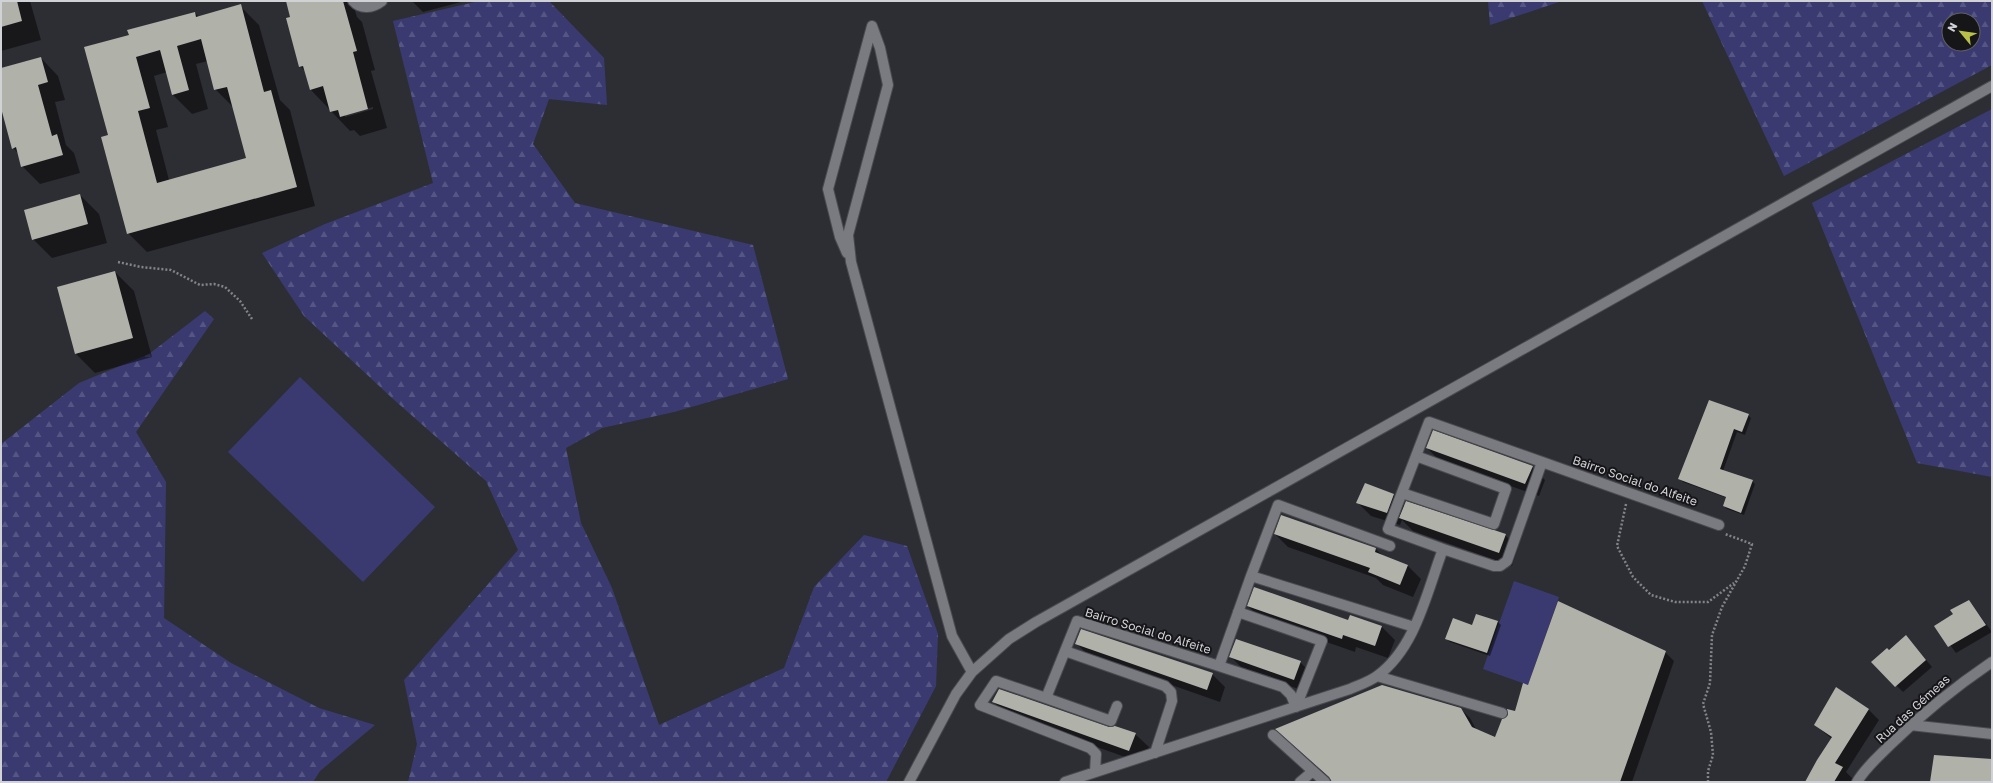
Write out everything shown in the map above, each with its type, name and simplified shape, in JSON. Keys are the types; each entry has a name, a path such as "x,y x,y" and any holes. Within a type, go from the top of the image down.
{"street":[{"path":"353,1 360,7 369,7 382,1"},
{"path":"851,262 848,235 888,85 880,48 872,26 828,189 840,237 851,262 952,636 972,672"},
{"path":"909,782 956,694 972,672 1009,639 1036,622 1992,86"},
{"name":"Bairro Social do Alfeite","path":"1542,462 1507,561 1500,566 1494,566 1442,549 1388,529 1430,422 1717,524"},
{"path":"1402,493 1494,524 1506,489 1416,456"},
{"name":"Bairro Social do Alfeite","path":"1219,666 1278,505 1390,546"},
{"path":"1065,782 1350,690 1377,676 1398,656 1414,627 1442,549"},
{"path":"1251,576 1414,627"},
{"path":"1238,612 1322,641 1296,707"},
{"name":"Bairro Social do Alfeite","path":"1046,698 1077,621 1283,687 1291,695 1296,707"},
{"path":"1065,651 1165,686 1171,692 1172,702 1155,753"},
{"name":"Rua das Gémeas","path":"1857,782 1872,763 1910,725 1959,684 1992,662"},
{"path":"1377,676 1502,713"},
{"path":"1095,772 1096,754 1090,748 980,705 996,681 1111,721 1116,706"},
{"path":"1910,725 1992,734"},
{"path":"1273,735 1324,782"},
{"path":"1300,782 1313,771"}],"path":[{"path":"118,262 141,267 171,270 200,285 214,284 224,287 240,301 252,319"},
{"path":"1629,493 1617,546 1633,577 1651,594 1675,602 1708,602 1736,582"},
{"path":"1708,782 1708,771 1713,755 1711,732 1703,704 1710,683 1712,635 1722,607 1745,566 1752,544 1713,530 1717,524"}],"green space":[{"path":"479,1 549,1 604,58 607,105 549,99 533,144 575,203 753,245 788,379 674,412 602,428 566,448 581,523 612,588 659,725 784,668 814,587 864,535 907,546 938,634 936,686 886,782 408,782 417,744 404,680 518,550 486,481 392,398 304,316 262,253 325,224 433,183 393,21"},
{"path":"1488,1 1562,1 1490,25"},
{"path":"1702,1 1992,1 1992,65 1784,176"},
{"path":"1992,109 1992,477 1917,463 1812,203"},
{"path":"205,311 214,319 136,432 166,482 164,618 231,663 319,708 375,725 320,771 313,782 1,782 1,444 79,383 149,354"},
{"path":"300,377 435,507 363,582 228,452"},
{"path":"1514,581 1559,597 1528,685 1483,669"}],"building":[{"path":"1,1 17,1 22,21 1,27"},
{"path":"286,1 343,1 357,51 353,52 368,109 340,117 338,110 330,112 323,86 310,90 303,66 299,67 286,18 290,17"},
{"path":"241,4 264,92 271,90 297,187 127,234 101,137 108,135 84,47 129,35 127,30 195,12 196,17","holes":["201,39 214,90 227,87 246,158 157,183 138,111 150,108 136,57 160,50 172,95 189,90 177,46"]},
{"path":"41,57 48,82 38,85 52,136 57,134 63,155 21,167 16,147 12,149 1,108 1,68"},
{"path":"80,194 88,224 32,240 24,210"},
{"path":"115,271 133,338 75,354 57,287"},
{"path":"1709,400 1749,414 1742,432 1734,429 1720,469 1753,480 1741,513 1723,506 1726,497 1678,479"},
{"path":"1433,430 1533,466 1525,484 1426,448"},
{"path":"1365,483 1394,494 1387,513 1356,503"},
{"path":"1406,501 1506,534 1499,553 1399,518"},
{"path":"1281,515 1376,548 1375,552 1408,565 1400,585 1368,572 1370,568 1274,534"},
{"path":"1254,587 1348,620 1350,615 1382,626 1375,646 1343,635 1342,639 1247,606"},
{"path":"1969,600 1986,625 1948,647 1934,626 1953,614 1950,610"},
{"path":"1558,601 1666,651 1620,782 1332,782 1329,777 1275,729 1382,685 1461,708 1472,727 1495,737 1502,719 1508,715 1507,709 1515,711 1523,683 1528,685"},
{"path":"1476,614 1498,621 1487,653 1445,639 1453,618 1472,625"},
{"path":"1081,629 1213,673 1207,690 1075,644"},
{"path":"1906,635 1926,660 1895,687 1871,662 1887,648 1889,650"},
{"path":"1236,639 1301,661 1294,680 1229,657"},
{"path":"1836,687 1869,709 1835,763 1843,767 1834,782 1805,782 1832,737 1814,725"},
{"path":"999,689 1109,727 1115,726 1136,733 1129,751 992,702"},
{"path":"1934,755 1992,759 1992,782 1930,782"}]}
